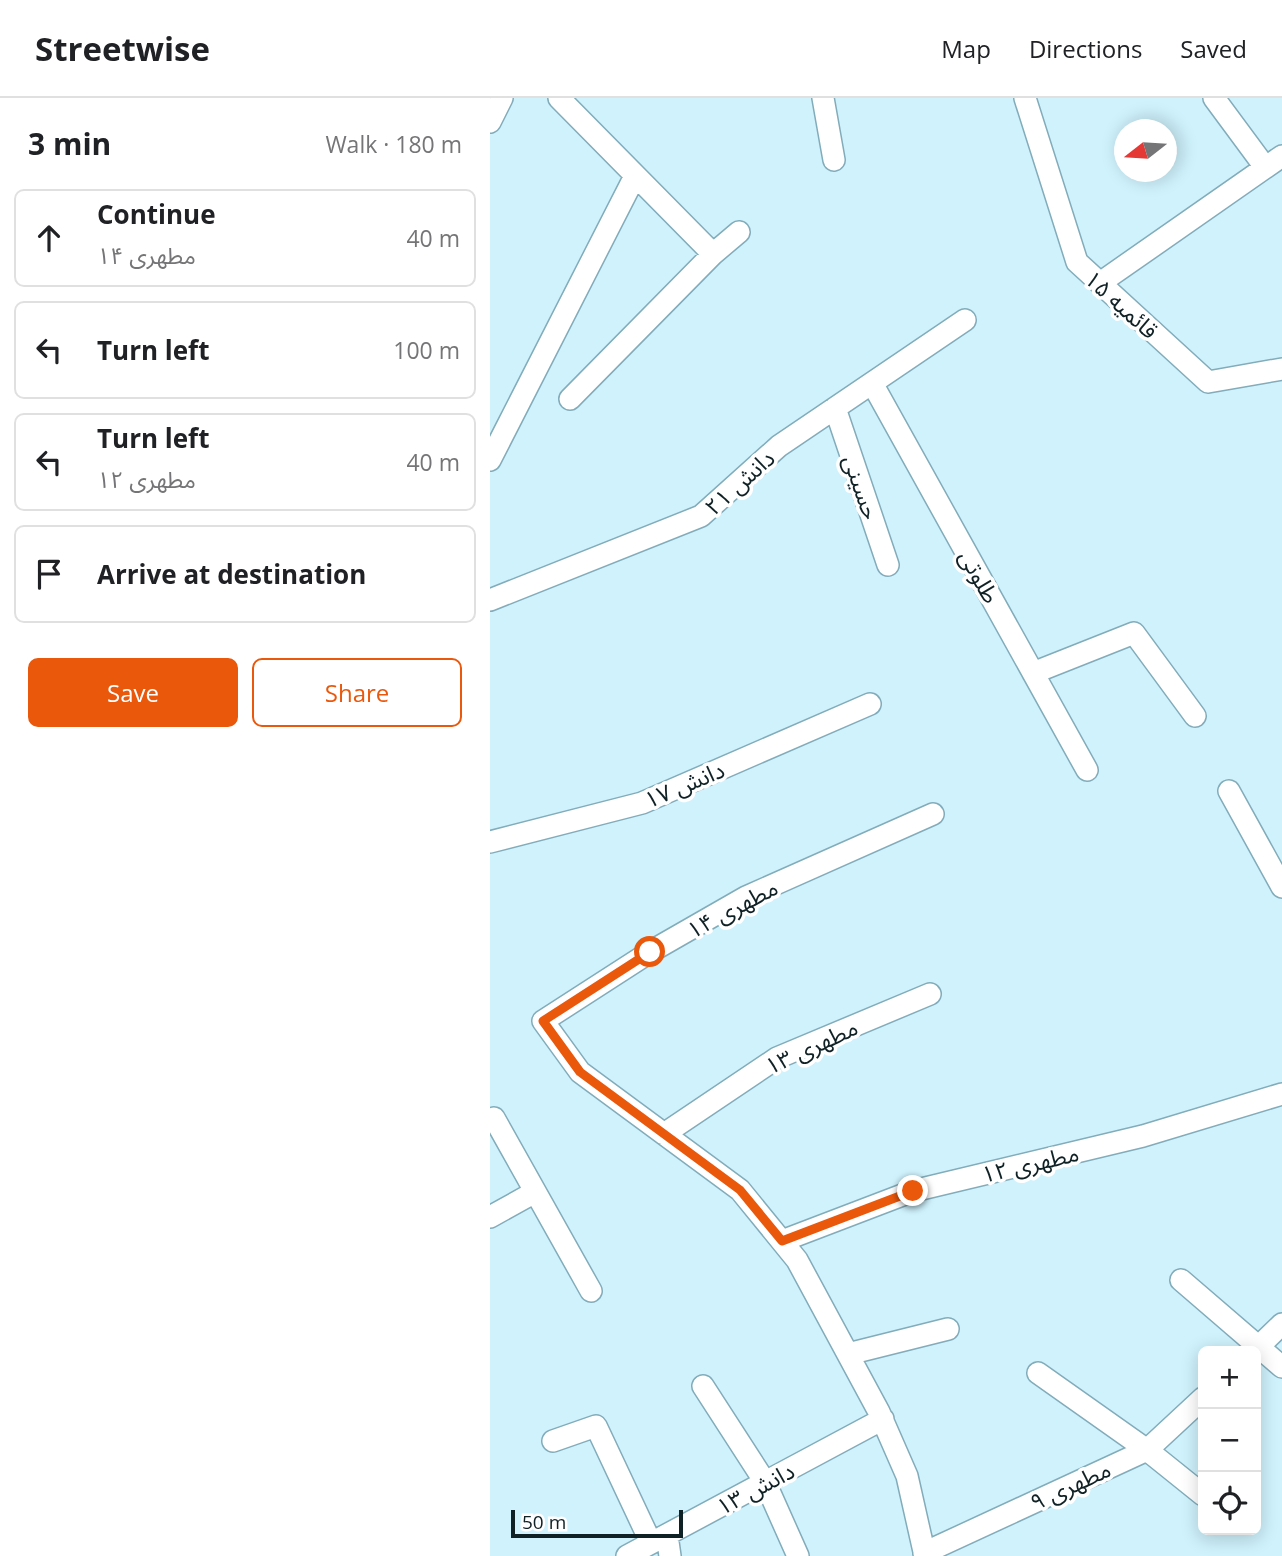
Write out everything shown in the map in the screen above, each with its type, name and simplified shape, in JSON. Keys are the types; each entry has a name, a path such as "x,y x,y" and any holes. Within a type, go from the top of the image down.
{"street":[{"path":"490,122 502,98"},
{"path":"559,98 713,254"},
{"path":"823,98 834,160"},
{"name":"قائمیه ۱۵","path":"1025,98 1077,262 1208,382 1282,369"},
{"path":"1100,283 1273,162 1214,98"},
{"path":"490,460 635,176"},
{"path":"570,399 713,254 739,232"},
{"name":"دانش ۲۱","path":"490,600 701,516 779,446 965,320"},
{"name":"طلوتی","path":"872,383 1087,770"},
{"name":"حسینی","path":"835,408 888,565"},
{"path":"1033,673 1134,633 1195,716"},
{"name":"دانش ۱۷","path":"490,842 642,803 870,704"},
{"path":"1229,791 1282,887"},
{"name":"مطهری ۱۴","path":"664,1134 580,1072 543,1021 650,952 746,897 933,814"},
{"name":"مطهری ۱۳","path":"664,1134 777,1058 930,994"},
{"name":"مطهری ۱۲","path":"782,1241 913,1191 1143,1136 1282,1094"},
{"path":"494,1118 590,1291"},
{"path":"664,1134 740,1190 797,1260 883,1419 907,1476 924,1554"},
{"path":"490,1217 535,1192"},
{"path":"1181,1280 1253,1346"},
{"path":"1259,1346 1282,1324"},
{"path":"848,1354 948,1329"},
{"path":"1261,1352 1282,1367"},
{"path":"1038,1373 1147,1450 1198,1491"},
{"path":"703,1386 765,1482 798,1556"},
{"name":"مطهری ۹","path":"924,1554 1147,1450 1198,1403"},
{"name":"دانش ۱۳","path":"627,1556 663,1545 765,1482 883,1419"},
{"path":"552,1441 596,1426 663,1545"}],"route":[{"path":"650,952 543,1021 580,1072 740,1190 782,1241 913,1191"}]}
